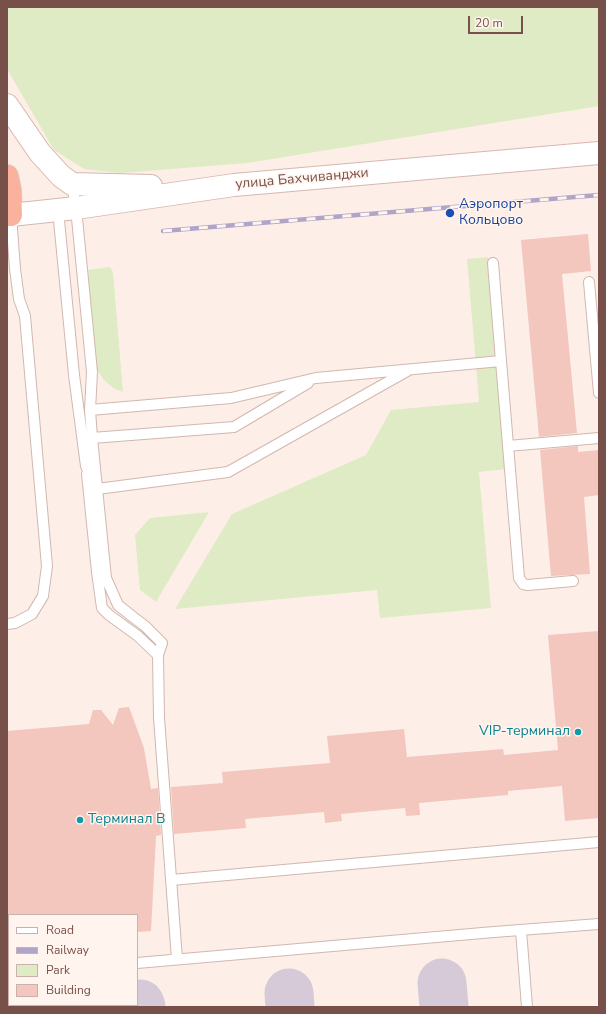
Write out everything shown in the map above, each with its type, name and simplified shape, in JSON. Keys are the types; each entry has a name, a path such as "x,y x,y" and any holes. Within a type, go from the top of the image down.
{"highway":[{"path":"7,176 10,190 9,215"}],"main road":[{"path":"7,105 40,153 61,176 72,184 165,187 234,185"},
{"name":"улица Бахчиванджи","path":"9,215 67,209 234,185 599,154"}],"lane":[{"path":"72,184 67,209 74,375 102,608 138,636 158,655"},
{"path":"67,209 92,372 90,410 106,578 118,605 145,626 162,643 158,655 158,718 177,959"},
{"path":"7,624 15,623 32,614 43,596 47,566 25,316 19,299 9,215"},
{"path":"493,263 518,573 520,582 528,585 573,581"},
{"path":"588,282 599,394"},
{"path":"90,410 231,398 316,378 501,361"},
{"path":"97,489 228,472 409,370"},
{"path":"92,438 234,427 316,378"},
{"path":"508,446 599,438"},
{"path":"86,466 97,489"},
{"path":"171,880 599,842"},
{"path":"138,963 599,924"},
{"path":"521,930 527,1007"}],"green space":[{"path":"7,7 599,7 599,106 247,163 121,173 84,169 54,150 7,69"},
{"path":"488,257 507,469 479,472 491,608 380,618 377,590 175,609 232,514 366,455 391,410 479,402 467,259"},
{"path":"110,267 113,272 123,392 113,388 103,379 96,368 88,270"},
{"path":"209,512 156,602 140,590 135,535 150,518"}],"building":[{"path":"588,234 591,271 562,274 577,433 539,437 521,240"},
{"path":"578,446 578,452 599,450 599,495 584,497 590,574 551,576 540,450"},
{"name":"VIP-терминал","path":"599,631 599,818 565,821 562,786 508,791 508,795 419,803 420,815 406,816 405,808 341,814 342,821 325,823 324,812 245,819 246,828 174,834 171,787 223,783 222,772 330,763 327,736 404,729 407,757 503,749 504,755 558,750 548,635"},
{"name":"Терминал B","path":"129,707 144,748 151,789 158,788 161,835 156,836 151,931 138,932 138,914 7,915 7,731 89,724 93,710 101,710 113,725 119,708"}],"taxiway":[{"path":"442,983 444,1007"},
{"path":"289,993 290,1007"}],"railway":[{"path":"163,231 599,195"}],"place":[{"name":"Аэропорт Кольцово","path":"450,213"},
{"name":"VIP-терминал","path":"578,732"},
{"name":"Терминал B","path":"80,820"}]}
